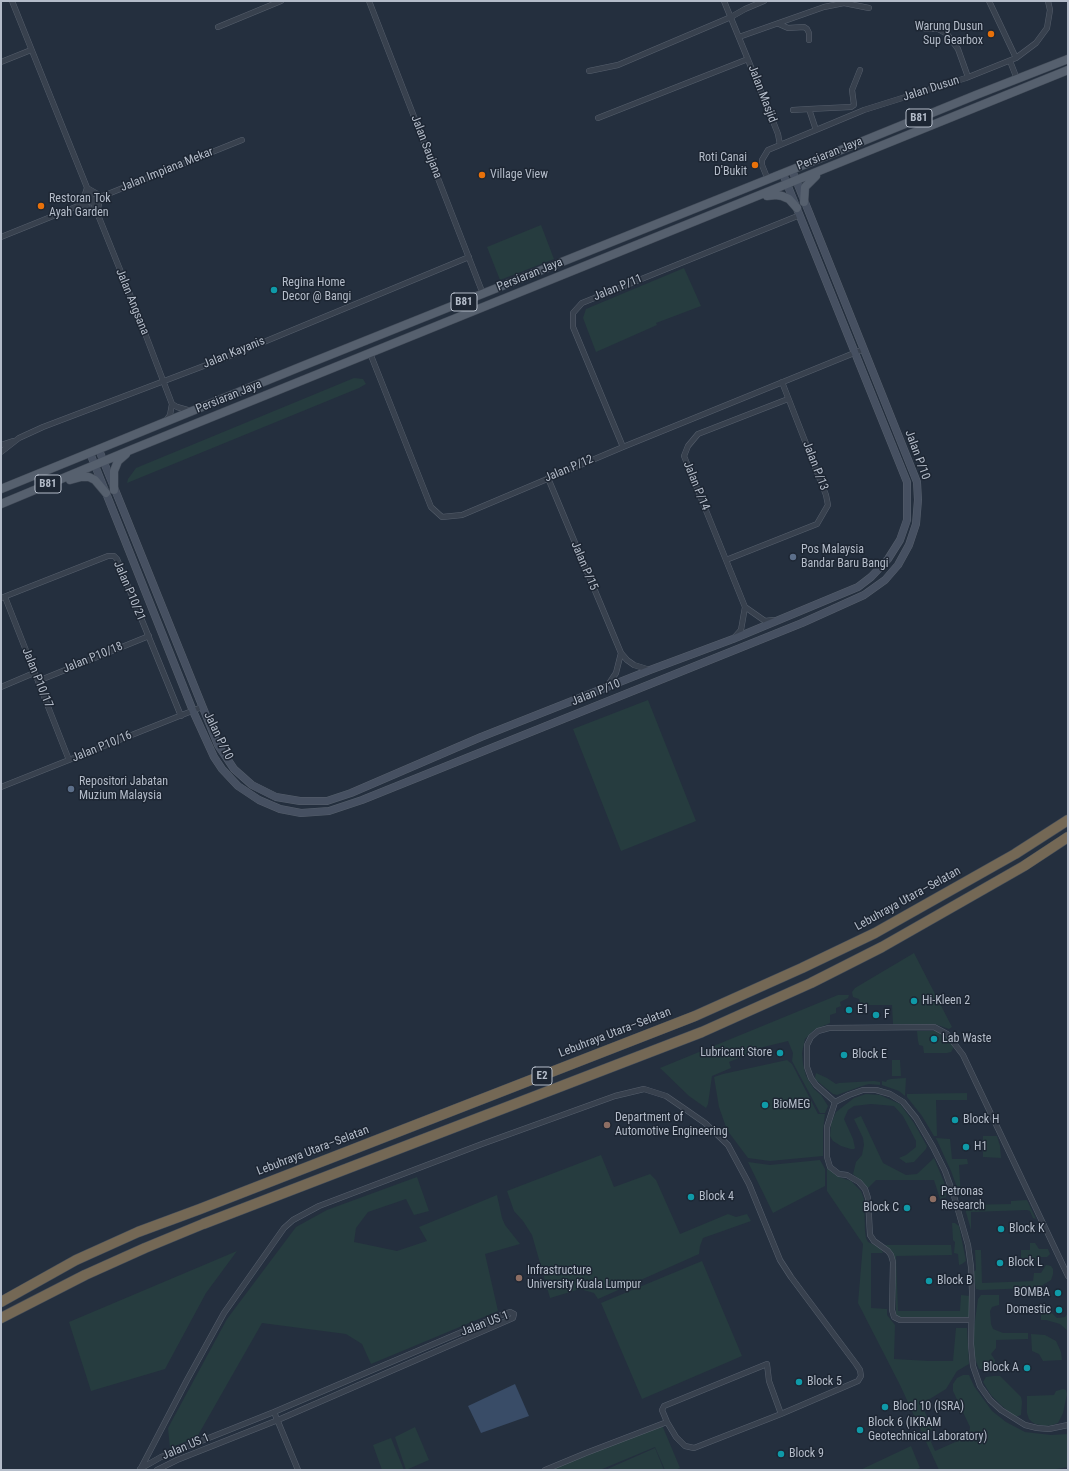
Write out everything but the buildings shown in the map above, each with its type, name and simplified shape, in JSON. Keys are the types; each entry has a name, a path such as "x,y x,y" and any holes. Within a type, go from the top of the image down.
{"highway":[{"name":"Lebuhraya Utara–Selatan","path":"1,1302 76,1260 138,1232 695,1016 802,968 882,929 1014,854 1068,820"},
{"name":"E2","path":"1,1318 85,1274 203,1224 702,1032 812,983 882,947 948,910 1024,866 1068,837"}],"main road":[{"name":"Persiaran Jaya","path":"1,489 1068,59"},
{"name":"Persiaran Jaya","path":"1,504 103,461 1068,70"},
{"path":"804,202 805,187 823,170"},
{"path":"756,197 776,195 782,196 789,199 798,212"},
{"path":"18,497 81,477 89,477 95,480 110,492 116,466 122,457 133,449"}],"street":[{"name":"Jalan Angsana","path":"12,1 172,404"},
{"path":"218,27 281,1"},
{"name":"Jalan Saujana","path":"369,1 483,294"},
{"name":"Jalan Masjid","path":"724,1 778,134 780,145"},
{"path":"589,71 618,65 731,17 764,1"},
{"path":"989,1 1016,58"},
{"name":"Jalan Dusun","path":"780,145 864,110 968,77 1016,58 1036,43 1047,28 1050,10 1048,1"},
{"path":"739,37 824,7 844,3 868,8"},
{"path":"779,24 788,28 804,27 809,33 809,40"},
{"path":"926,29 938,29 947,34 958,49 968,77"},
{"path":"1,62 31,50"},
{"path":"598,118 748,59"},
{"path":"1010,61 1017,79"},
{"path":"792,110 851,107 854,105 852,90 860,70"},
{"path":"808,109 816,130"},
{"name":"Jalan Impiana Mekar","path":"92,200 242,140"},
{"path":"768,180 762,165 762,160 768,150 780,145"},
{"name":"Jalan P/10","path":"98,450 103,461 110,492 193,711 214,757 222,769 238,786 259,800 280,809 301,813 329,811 362,800 802,623 864,595 885,580 898,565 909,545 916,524 918,500 917,482 792,170"},
{"name":"Jalan P/10","path":"90,453 110,492 218,745 234,769 252,785 282,798 300,801 327,801 351,793 481,738 650,670 733,639 858,587 871,577 888,559 900,540 907,520 907,482 783,174"},
{"path":"87,188 101,196 97,213 82,204 87,188"},
{"path":"1,237 92,200"},
{"name":"Jalan P/11","path":"622,447 573,327 573,313 582,303 798,212"},
{"name":"Jalan Kayanis","path":"1,452 19,438 43,427 230,356 469,257"},
{"name":"Jalan P/12","path":"370,353 431,507 442,517 462,515 622,447 864,349"},
{"name":"Jalan P/13","path":"726,560 818,524 828,505 826,495 782,382"},
{"name":"Jalan P/14","path":"744,607 684,456 688,446 698,434 788,399"},
{"path":"163,424 170,415 172,404 182,409 194,411"},
{"path":"1,445 19,438"},
{"name":"Jalan P/15","path":"548,478 621,653 634,665 650,670"},
{"name":"Jalan P10/21","path":"3,597 108,556 114,556 117,559 149,636 180,716"},
{"name":"Jalan P10/17","path":"3,597 69,760"},
{"path":"733,639 740,630 744,607 765,621 778,620"},
{"name":"Jalan P10/18","path":"38,681 149,636"},
{"path":"604,689 612,681 616,673 621,653"},
{"path":"1,687 34,673"},
{"name":"Jalan P10/16","path":"1,787 202,707"},
{"path":"835,1102 816,1085 811,1078 807,1067 807,1045 811,1037 818,1031 829,1028 934,1028 947,1034 963,1055 1068,1276"},
{"path":"140,1470 186,1380 224,1313 284,1228 293,1220 319,1206 482,1144 615,1096 644,1089 666,1096 705,1123 728,1145 746,1178 780,1260 860,1370 861,1376 858,1381 781,1414 694,1448 685,1446 676,1437 667,1422 662,1410 664,1406 767,1364 769,1381 781,1414"},
{"path":"971,1320 900,1320 894,1317 892,1310 892,1255 874,1242 870,1235 868,1198 865,1189 859,1182 847,1175 839,1174 830,1167 827,1157 827,1127 835,1102 863,1090 876,1090 890,1094 904,1102 916,1118 933,1147 944,1171 962,1220 971,1267 971,1320 971,1344 973,1366 980,1386 990,1400 1007,1414 1025,1425 1050,1429 1068,1425"},
{"name":"Jalan US 1","path":"140,1470 161,1457 274,1412 504,1314 510,1312 514,1314 512,1318 278,1420 177,1460 157,1470"},
{"path":"274,1412 298,1470"},
{"path":"545,1470 667,1422"}],"green space":[{"path":"541,225 554,259 500,280 487,247"},
{"path":"684,268 701,306 656,323 657,325 596,352 583,318 586,309"},
{"path":"354,378 363,379 366,384 127,483 128,479 136,468"},
{"path":"648,700 696,821 621,851 573,729"},
{"path":"914,953 952,1027 949,1029 935,1024 893,1024 892,1005 861,1005 859,999 853,997 852,992 855,988"},
{"path":"838,995 849,995 848,998 840,1002 841,1006 836,1008 836,1013 830,1015 830,1023 814,1030 805,1039 802,1053 806,1076 814,1089 821,1095 828,1106 825,1113 820,1113 792,1061 793,1053 788,1041 747,1051 746,1055 729,1062 731,1068 712,1076 708,1104 706,1108 689,1096 660,1068"},
{"path":"917,1031 940,1032 950,1041 953,1049 951,1052 947,1053 924,1053 923,1046 919,1045"},
{"name":"BioMEG","path":"787,1060 792,1064 818,1114 825,1114 823,1130 823,1156 770,1161 748,1158 727,1130 719,1107 714,1077"},
{"path":"892,1060 900,1060 901,1076 892,1076"},
{"path":"816,1073 836,1084 874,1081 880,1082 880,1085 869,1084 837,1095 833,1094 816,1080"},
{"path":"906,1078 905,1096 899,1091 882,1085 882,1081 886,1082 887,1080 891,1079"},
{"path":"967,1093 967,1100 936,1100 937,1136 934,1136 922,1116 907,1097 907,1094"},
{"path":"866,1094 880,1095 900,1104 914,1123 927,1146 914,1162 906,1163 899,1158 906,1155 916,1147 916,1141 903,1116 894,1106 871,1104 854,1106 848,1110 844,1119 853,1139 855,1148 851,1149 841,1146 833,1141 830,1136 831,1124 836,1112 854,1098"},
{"path":"861,1116 883,1163 906,1175 917,1174 934,1158 944,1182 946,1197 940,1199 934,1180 876,1180 868,1188 853,1174 856,1162 862,1155 864,1145 863,1138 854,1119"},
{"path":"983,1136 997,1136 1001,1158 983,1157"},
{"path":"936,1138 950,1139 952,1159 967,1159 968,1164 959,1165 961,1198 951,1171"},
{"path":"601,1155 614,1187 650,1174 656,1180 680,1234 728,1214 736,1217 747,1214 751,1221 703,1238 699,1254 598,1299 594,1293 580,1289 550,1298 532,1235 514,1211 507,1191"},
{"path":"820,1160 825,1169 825,1186 773,1213 748,1162 770,1165"},
{"path":"827,1167 839,1177 851,1181 861,1191 864,1199 866,1238 868,1242 881,1248 883,1253 871,1253 871,1308 887,1309 887,1315 895,1325 894,1359 953,1361 956,1328 967,1328 969,1364 957,1371 946,1389 928,1400 923,1407 932,1430 927,1433 935,1451 969,1436 970,1427 953,1391 953,1384 957,1378 963,1375 969,1375 974,1386 992,1411 1006,1422 1025,1432 1051,1435 1068,1434 1068,1467 1050,1470 939,1470 900,1385 858,1303 863,1244 827,1191"},
{"path":"417,1177 429,1211 414,1215 406,1199 368,1212 356,1228 354,1242 397,1251 427,1241 419,1227 497,1195 505,1225 520,1244 485,1254 498,1311 371,1364 362,1344 346,1334 262,1323 197,1437 170,1448 168,1428 227,1319 296,1227 327,1210"},
{"path":"1027,1200 1036,1219 1033,1218 1030,1211 1027,1210 971,1212 971,1230 964,1205 1011,1204 1011,1201"},
{"path":"952,1223 959,1226 966,1261 959,1265 958,1254 954,1253 955,1242 953,1240"},
{"path":"1030,1243 1035,1243 1039,1249 1048,1249 1050,1254 1047,1257 1041,1257 1036,1261 1032,1258 1021,1258 1021,1250 1030,1250"},
{"path":"884,1245 951,1245 952,1255 896,1256 898,1311 960,1311 961,1295 970,1296 970,1318 899,1318 896,1315 895,1271 893,1256 889,1248"},
{"path":"975,1250 981,1250 982,1283 1033,1281 1034,1273 1041,1273 1046,1265 1051,1266 1053,1269 1051,1280 1041,1286 1031,1288 976,1289 973,1272 976,1270"},
{"path":"237,1251 206,1293 165,1369 91,1391 69,1322"},
{"path":"702,1261 742,1356 642,1399 601,1303"},
{"path":"981,1295 999,1295 999,1305 992,1307 990,1311 993,1329 1003,1333 1028,1333 1028,1339 996,1340 996,1348 991,1354 995,1360 995,1369 979,1369 974,1356 973,1335 978,1299"},
{"path":"1050,1311 1057,1318 1065,1317 1068,1313 1068,1331 1060,1324 1041,1320 1041,1312"},
{"path":"1031,1334 1045,1335 1056,1341 1061,1352 1062,1360 1043,1361 1039,1354 1032,1351"},
{"path":"1000,1376 1021,1397 1021,1415 1015,1417 991,1395 983,1382 986,1377"},
{"path":"1063,1389 1066,1390 1067,1394 1063,1413 1058,1423 1046,1426 1035,1424 1029,1419 1027,1413 1027,1396 1054,1395 1056,1391"},
{"path":"662,1425 680,1468 675,1470 665,1470 655,1447 600,1470 551,1470"},
{"path":"415,1427 429,1460 406,1470 395,1437"},
{"path":"391,1438 404,1470 382,1470 373,1445"},
{"path":"911,1446 920,1468 914,1470 860,1470"},
{"path":"655,1448 664,1470 605,1470"}],"water":[{"path":"515,1384 529,1416 481,1433 468,1406"}],"place":[{"name":"Warung Dusun Sup Gearbox","path":"991,34"},
{"name":"Roti Canai D'Bukit","path":"755,165"},
{"name":"Village View","path":"482,175"},
{"name":"Restoran Tok Ayah Garden","path":"41,206"},
{"name":"Regina Home Decor @ Bangi","path":"274,290"},
{"name":"Pos Malaysia Bandar Baru Bangi","path":"793,557"},
{"name":"Repositori Jabatan Muzium Malaysia","path":"71,789"},
{"name":"Hi-Kleen 2","path":"914,1001"},
{"name":"E1","path":"849,1010"},
{"name":"F","path":"876,1015"},
{"name":"Lab Waste","path":"934,1039"},
{"name":"Lubricant Store","path":"780,1053"},
{"name":"Block E","path":"844,1055"},
{"name":"BioMEG","path":"765,1105"},
{"name":"Block H","path":"955,1120"},
{"name":"Department of Automotive Engineering","path":"607,1125"},
{"name":"H1","path":"966,1147"},
{"name":"Block 4","path":"691,1197"},
{"name":"Petronas Research","path":"933,1199"},
{"name":"Block C","path":"907,1208"},
{"name":"Block K","path":"1001,1229"},
{"name":"Block L","path":"1000,1263"},
{"name":"Infrastructure University Kuala Lumpur","path":"519,1278"},
{"name":"Block B","path":"929,1281"},
{"name":"BOMBA","path":"1058,1293"},
{"name":"Domestic","path":"1059,1310"},
{"name":"Block A","path":"1027,1368"},
{"name":"Block 5","path":"799,1382"},
{"name":"Blocl 10 (ISRA)","path":"885,1407"},
{"name":"Block 6 (IKRAM Geotechnical Laboratory)","path":"860,1430"},
{"name":"Block 9","path":"781,1454"}]}
